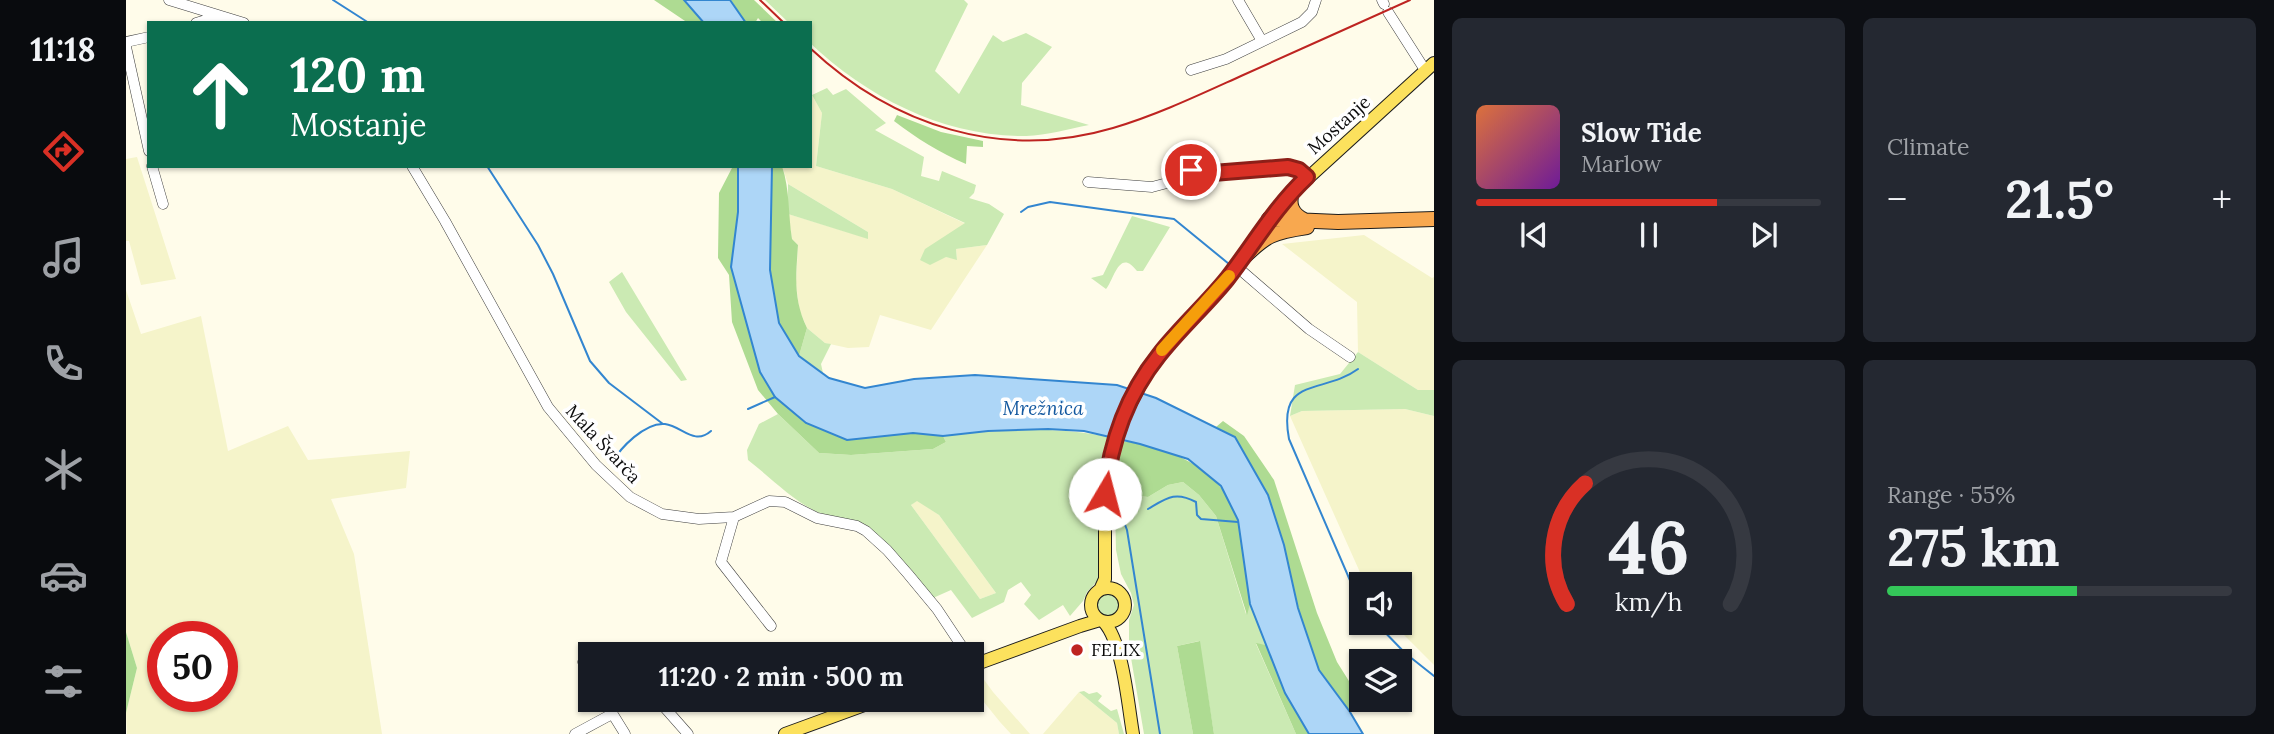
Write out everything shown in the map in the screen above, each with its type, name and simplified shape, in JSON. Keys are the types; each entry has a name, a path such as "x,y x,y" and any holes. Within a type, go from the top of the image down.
{"highway":[{"path":"1292,192 1292,210 1304,220"},
{"path":"1269,219 1338,222 1434,219"},
{"path":"1269,219 1281,231"},
{"path":"1239,263 1265,238 1281,231 1338,222"}],"main road":[{"name":"Mostanje","path":"1106,545 1106,476 1117,432 1141,381 1160,354 1239,263 1269,219 1292,192 1429,66"},
{"path":"1064,632 1082,616 1100,590 1105,579 1106,545"},
{"path":"1106,545 1116,583 1125,604 1120,658"},
{"path":"1100,590 1114,589 1122,596"},
{"path":"1091,602 1092,613 1112,632 1120,658 1133,734"},
{"path":"984,657 1102,621 1114,621 1122,614"},
{"path":"785,734 845,712"}],"street":[{"path":"169,0 237,21"},
{"path":"1238,0 1262,41"},
{"path":"1191,70 1226,59 1302,22 1312,12 1316,0"},
{"path":"1384,5 1429,66"},
{"path":"203,21 219,16"},
{"path":"126,42 147,37"},
{"path":"126,47 147,141"},
{"path":"1088,182 1152,187 1167,183 1185,170 1213,173 1288,167 1299,170 1307,177"},
{"path":"153,168 163,204"},
{"name":"Mala Švarča","path":"413,168 548,407 596,464 630,497 662,514 699,519 734,517 769,501 785,502 817,518 866,531 887,550 922,591 959,642"},
{"path":"1239,263 1299,321 1350,357"},
{"path":"734,517 721,562 771,626"},
{"path":"668,712 688,734"},
{"path":"575,734 612,714 625,734"}],"green space":[{"path":"654,0 684,0 702,21 685,21"},
{"path":"731,0 754,0 776,21 761,21 758,18 756,21 745,21"},
{"path":"765,0 964,0 968,4 935,71 959,94 993,35 1003,42 1026,33 1052,47 1022,83 1021,105 1089,125 1026,136 996,135 937,122 882,97 833,63 812,45 812,21 787,21"},
{"path":"827,88 833,95 846,89 886,123 875,130 924,157 921,176 939,181 942,171 976,185 969,198 989,204 1004,214 987,245 956,249 957,260 946,257 930,265 920,260 925,249 965,223 892,189 816,166 822,113 812,95"},
{"path":"812,95 822,113 816,166 892,189 966,224 926,249 920,260 946,257 957,259 956,249 987,245 931,330 880,315 869,347 848,348 825,343 807,328 799,309 796,283 798,245 792,239 788,214 867,238 868,232 788,184 783,168 812,168"},
{"path":"897,115 941,132 983,141 983,147 967,146 966,164 938,150 894,121"},
{"path":"137,157 176,279 141,285 129,241 126,241 126,159"},
{"path":"732,168 738,168 738,212 731,267 760,372 847,440 913,433 943,436 946,442 933,449 851,455 819,453 778,414 758,390 732,322 729,275 718,258 719,193"},
{"path":"772,168 782,168 792,239 798,245 797,297 807,328 799,356 779,323 770,270"},
{"path":"788,184 868,232 868,239 788,214"},
{"path":"1132,216 1170,227 1143,271 1137,271 1126,262 1121,264 1106,289 1091,278 1103,275"},
{"path":"1364,235 1434,277 1434,390 1418,390 1358,352 1357,302 1282,244"},
{"path":"622,272 687,380 681,381 626,312 609,282"},
{"path":"126,290 141,334 201,316 228,451 288,426 308,460 410,451 406,488 331,499 354,554 382,734 127,734 126,713 137,668 126,632"},
{"path":"807,328 825,343 831,344 821,364 823,373 799,356"},
{"path":"1358,352 1418,390 1434,390 1434,416 1405,409 1302,411 1290,416 1295,385 1340,374"},
{"path":"1405,409 1434,416 1434,665 1404,635 1412,635 1412,572 1360,572 1290,416 1302,411"},
{"path":"778,414 819,453 851,455 933,449 946,442 943,436 984,432 1047,430 1109,437 1100,472 1098,500 1099,579 1070,616 1063,605 1039,620 1024,604 1031,595 1021,582 1008,590 1004,602 972,618 951,590 933,598 867,527 806,506 748,460 747,450 759,424","holes":["917,501 939,515 996,593 980,599 911,505"]},
{"path":"1223,421 1244,436 1274,480 1317,613 1337,662 1349,681 1349,711 1319,670 1298,608 1284,545 1268,495 1235,437 1216,427"},
{"path":"1122,441 1141,444 1177,456 1194,464 1222,488 1232,504 1240,533 1250,604 1247,615 1216,516 1199,495 1183,482 1168,485 1148,497 1139,496 1131,489 1116,483 1117,473 1114,472"},
{"path":"1183,482 1199,495 1216,516 1246,614 1250,604 1266,645 1256,644 1296,734 1214,734 1199,641 1177,646 1193,734 1144,734 1129,646 1129,620 1134,605 1121,574 1116,550 1116,483 1131,489 1139,496 1148,497 1168,485"},
{"path":"917,500 939,515 996,593 980,599 911,505"},
{"path":"1108,592 1117,596 1121,605 1117,614 1108,618 1099,614 1095,605 1099,596"},
{"path":"126,632 137,668 126,713"},
{"path":"1200,641 1214,734 1193,734 1177,646"},
{"path":"1256,643 1266,645 1285,693 1309,734 1296,734"},
{"path":"984,680 1030,734 1011,734 984,702"},
{"path":"1079,692 1117,723 1119,734 1043,734"},
{"path":"1079,692 1089,694 1097,692 1102,696 1098,701 1111,711 1117,709 1124,734 1119,734 1117,723"}],"water":[{"path":"684,0 730,0 745,21 702,21"},
{"name":"Mrežnica","path":"738,168 772,168 770,270 779,323 799,356 829,378 865,388 914,379 975,375 1117,385 1156,398 1235,437 1268,495 1284,545 1298,608 1319,670 1363,734 1309,734 1285,693 1250,604 1238,520 1221,486 1188,459 1084,431 988,431 943,436 913,433 847,440 806,423 775,397 760,372 731,267 738,212"}],"waterway":[{"path":"333,0 366,21"},
{"path":"488,168 538,245 590,361 609,383 663,424"},
{"path":"1021,212 1028,207 1050,202 1174,219 1229,264"},
{"path":"1349,578 1289,439 1287,419 1290,405 1296,396 1358,369"},
{"path":"748,409 775,397"},
{"path":"612,463 634,437 657,424 671,425 699,437 711,431"},
{"path":"1148,509 1177,496 1196,502 1197,515 1201,519 1238,522"},
{"path":"1127,521 1124,522 1160,734"},
{"path":"1388,635 1434,676"}],"railway":[{"path":"760,0 782,21"},
{"path":"812,50 842,75 877,98 913,116 951,130 990,138 1030,140 1072,137 1113,128 1162,111 1410,0"}],"slow traffic":[{"path":"1162,350 1229,276"}],"place":[{"name":"FELIX","path":"1077,650"}],"route":[{"path":"1105,494 1106,476 1117,432 1131,398 1150,366 1222,285 1283,201 1307,177 1299,170 1288,167 1213,173 1191,170"}]}
